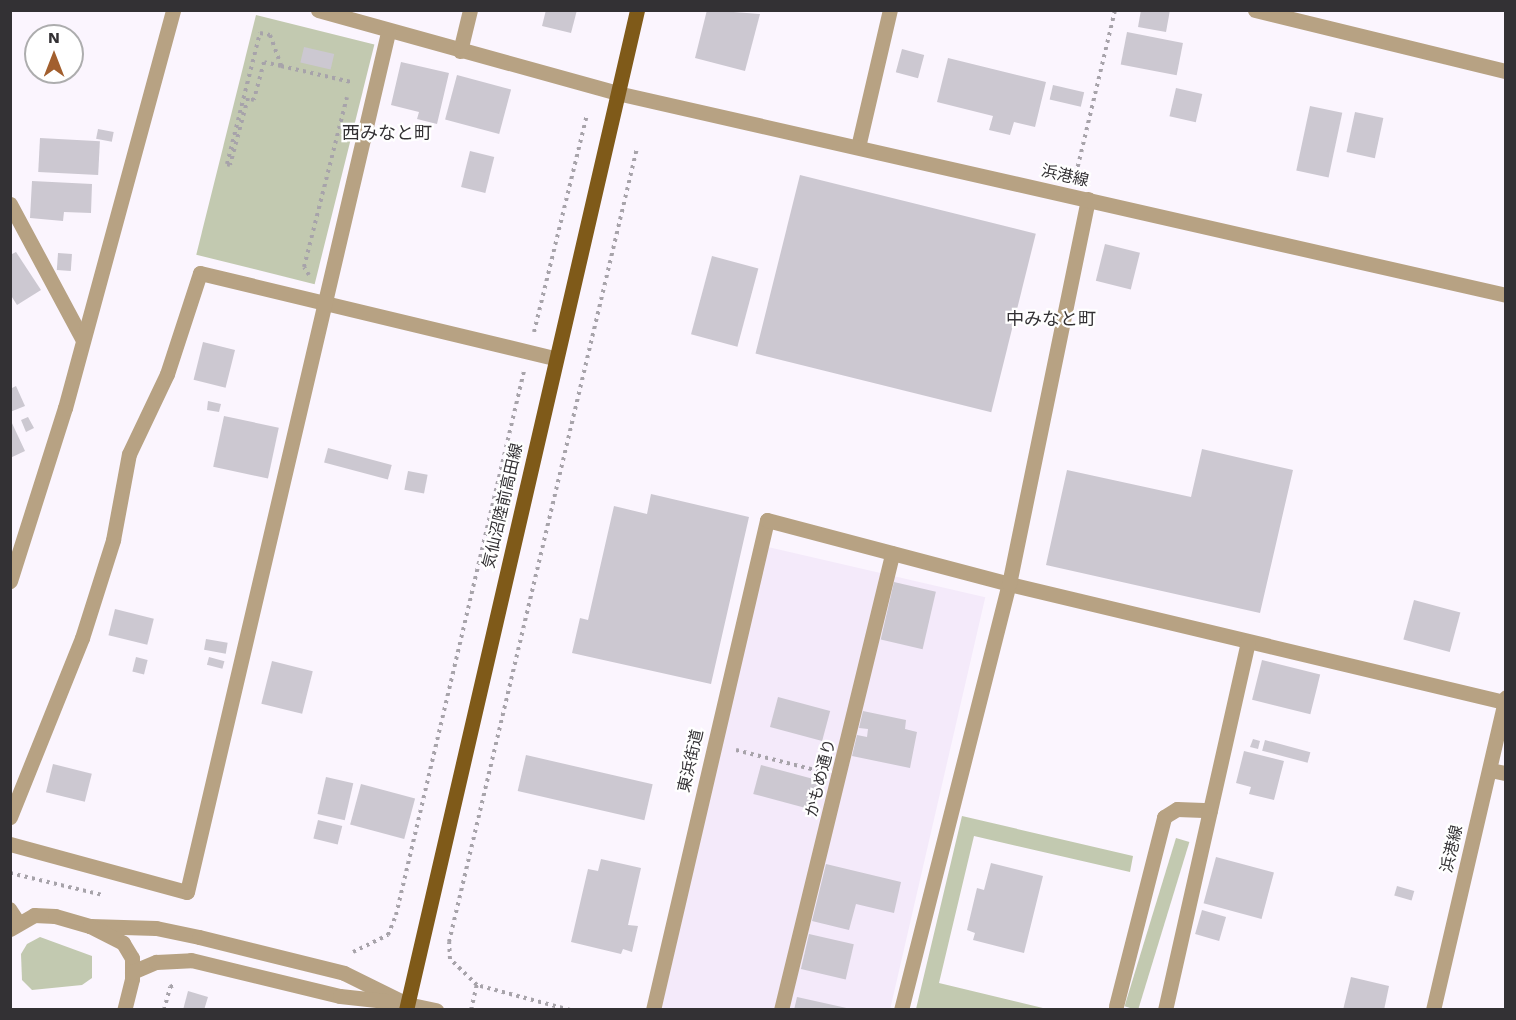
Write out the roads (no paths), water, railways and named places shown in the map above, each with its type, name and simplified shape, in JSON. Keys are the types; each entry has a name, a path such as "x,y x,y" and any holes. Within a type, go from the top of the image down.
{"main road":[{"name":"気仙沼陸前高田線","path":"407,1007 637,10"}],"street":[{"path":"10,580 82,338 173,10"},
{"name":"浜港線","path":"318,10 388,32 617,93 1506,295"},
{"path":"460,51 470,10"},
{"path":"858,147 890,10"},
{"path":"1255,10 1506,71"},
{"path":"10,844 187,892 388,32"},
{"path":"901,1010 1009,584 1088,200"},
{"path":"10,204 82,338"},
{"path":"10,817 82,639 113,540 129,454 167,374 200,273 325,301 555,358"},
{"name":"東浜街道","path":"653,1010 767,520 892,553"},
{"path":"892,553 1248,642 1505,700"},
{"name":"かもめ通り","path":"781,1010 840,776 892,553"},
{"path":"1165,1010 1248,642"},
{"name":"浜港線","path":"1433,1010 1505,700"},
{"path":"1490,770 1506,773"},
{"path":"1116,1006 1164,817 1177,809 1210,810"},
{"path":"15,926 34,915 90,926 156,928 344,973 407,1007"},
{"path":"90,926 123,943 132,958 132,972 124,1010"},
{"path":"132,972 156,962 191,960 340,996 436,1010"}],"lane":[{"path":"10,909 15,926"}],"district":[{"name":"西みなと町","path":"387,133"},
{"name":"中みなと町","path":"1051,319"}]}
